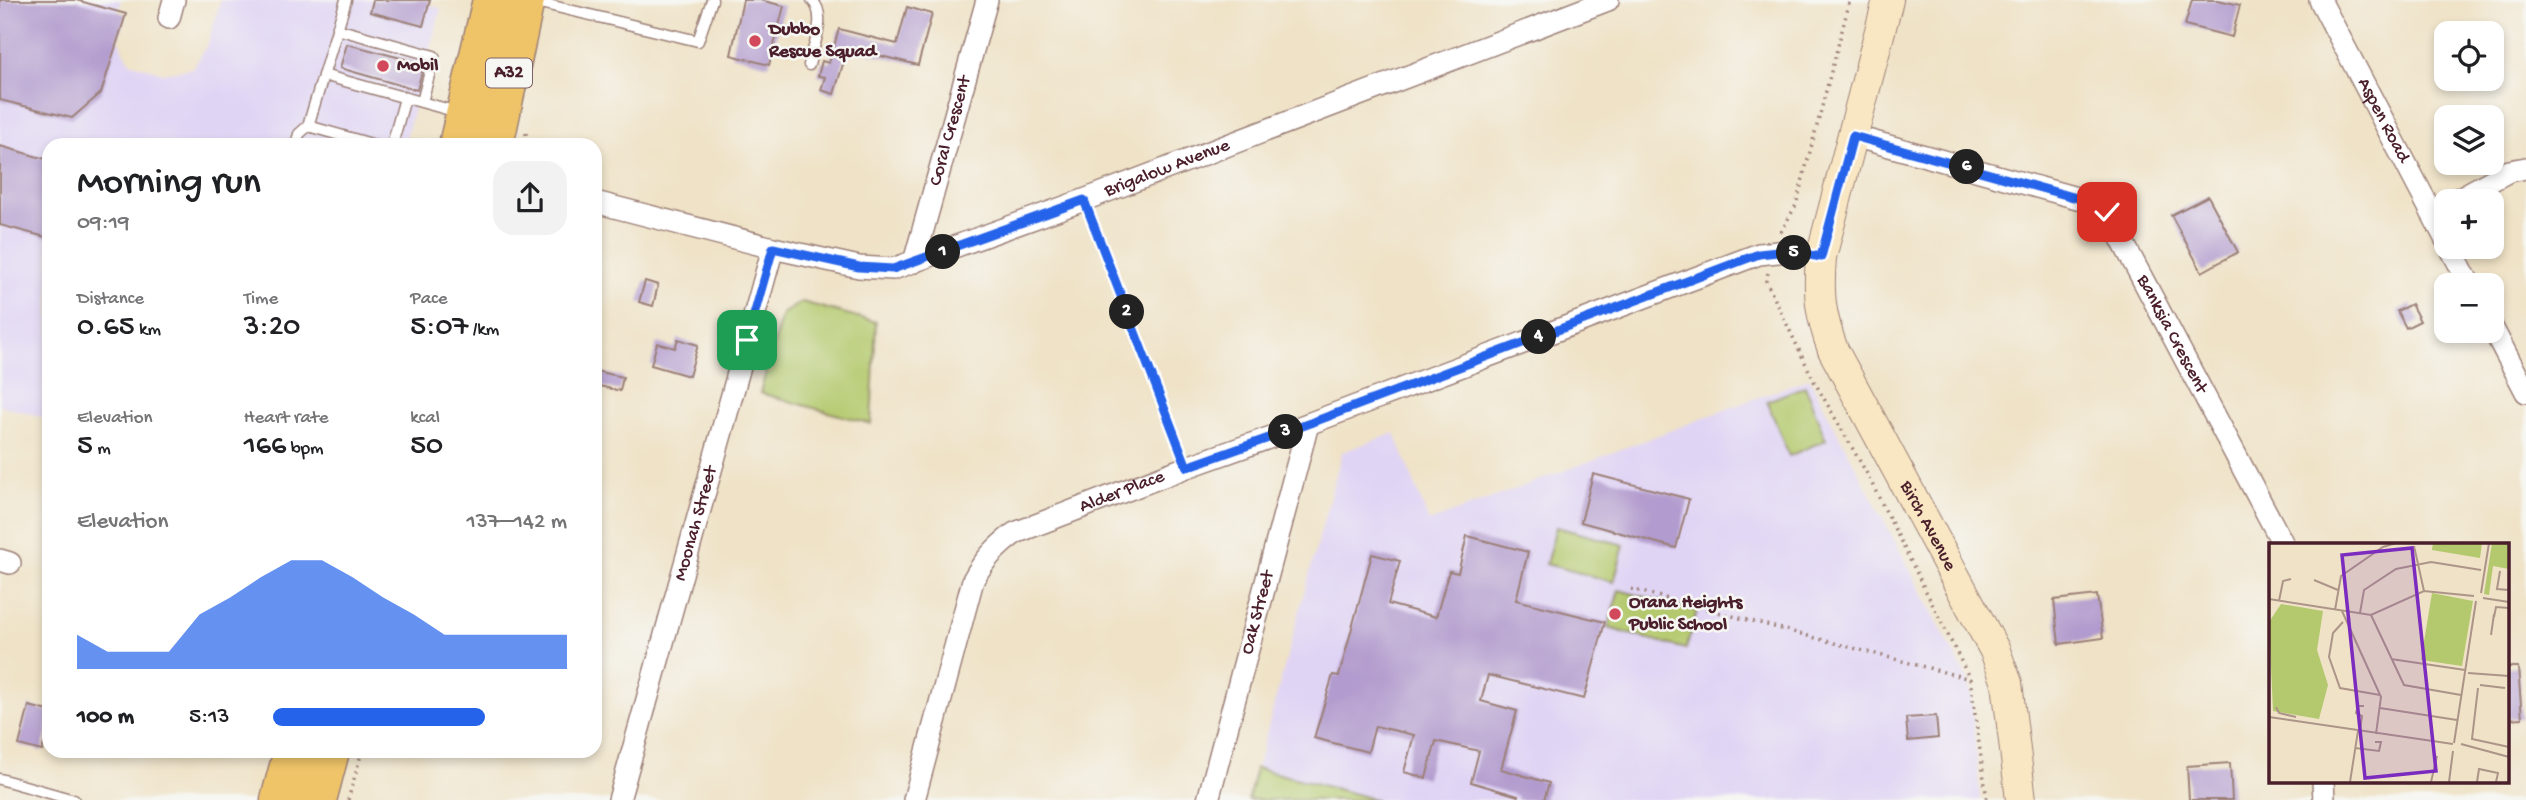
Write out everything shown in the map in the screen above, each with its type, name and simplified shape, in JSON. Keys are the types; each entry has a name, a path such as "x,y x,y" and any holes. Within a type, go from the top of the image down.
{"highway":[{"name":"A32","path":"463,130 492,0"},
{"name":"A32","path":"496,138 527,0"},
{"path":"280,800 291,758"},
{"path":"317,800 328,758"}],"street":[{"name":"Coral Crescent","path":"914,262 987,0"},
{"name":"Brigalow Avenue","path":"602,204 773,248 859,267 893,269 1084,200 1608,0"},
{"name":"Birch Avenue","path":"1888,0 1821,257 1818,288 1822,318 1833,350 1995,651 2007,683 2021,800"},
{"name":"Aspen Road","path":"2320,0 2434,200"},
{"name":"Banksia Crescent","path":"1853,136 2084,200 2107,212 2282,543"},
{"path":"2476,189 2510,171 2526,168"},
{"name":"Moonah Street","path":"619,800 773,248"},
{"name":"Alder Place","path":"914,800 973,580 997,546 1015,533 1759,254 1787,251 1821,257"},
{"path":"2500,343 2526,392"},
{"name":"Oak Street","path":"1208,800 1308,424"},
{"path":"2323,782 2324,800"}],"lane":[{"path":"298,138 308,126 346,0"},
{"path":"527,0 698,41 712,0"},
{"path":"808,65 820,20 818,6 812,0"},
{"path":"337,29 433,56 422,102"},
{"path":"323,75 422,102 463,130"},
{"path":"394,138 405,97"},
{"path":"308,126 350,138"},
{"path":"0,779 75,800"}],"path":[{"path":"1084,200 1187,467"},
{"path":"1631,589 1970,679"},
{"path":"348,800 360,758"}],"shaded area":[{"path":"0,0 121,0 117,17 118,40 130,62 163,73 193,68 208,43 221,0 413,0 441,8 406,138 42,138 42,417 0,405"},
{"name":"Orana Heights Public School","path":"1809,378 1970,684 1980,800 1378,800 1257,768 1342,452 1395,433 1429,522"}],"green space":[{"path":"802,302 876,322 871,424 760,393 782,314"},
{"path":"1805,386 1826,440 1789,456 1767,401"},
{"path":"1556,527 1624,545 1614,582 1546,564"},
{"path":"1619,590 1697,611 1686,649 1608,628"},
{"path":"1257,768 1378,800 1248,800"}],"building":[{"path":"0,0 76,0 126,14 101,93 72,118 0,100"},
{"path":"373,0 430,0 423,26 370,12"},
{"name":"Dubbo Rescue Squad","path":"743,0 760,0 784,6 769,65 731,55"},
{"path":"2192,0 2218,0 2240,5 2232,37 2185,25"},
{"path":"907,7 932,14 918,65 848,48 834,94 821,90 825,77 818,76 822,61 829,63 839,29 897,44"},
{"name":"Mobil","path":"347,44 424,64 417,90 340,68"},
{"path":"0,146 42,158 42,236 0,225"},
{"path":"2208,196 2238,252 2202,272 2171,215"},
{"path":"645,281 658,285 653,306 639,302"},
{"path":"2411,304 2420,321 2406,328 2397,311"},
{"path":"678,339 698,345 689,376 651,365 657,343 675,348"},
{"path":"602,372 623,377 620,391 602,387"},
{"path":"1593,474 1689,499 1676,548 1581,522"},
{"path":"1467,536 1528,552 1516,600 1605,622 1584,699 1488,675 1481,701 1517,711 1501,769 1549,783 1544,800 1517,800 1518,796 1471,782 1479,751 1436,741 1426,778 1404,772 1414,735 1375,726 1368,752 1314,738 1333,675 1339,676 1372,554 1400,561 1388,604 1436,617 1449,571 1458,573"},
{"path":"2097,595 2103,638 2059,644 2054,600"},
{"path":"2508,667 2518,667 2522,718 2508,719"},
{"path":"29,706 42,709 42,751 19,745"},
{"path":"1936,716 1938,738 1908,741 1906,718"},
{"path":"2230,763 2232,800 2189,800 2187,766"}],"place":[{"name":"Dubbo Rescue Squad","path":"755,41"},
{"name":"Mobil","path":"383,66"},
{"name":"Orana Heights Public School","path":"1615,614"}],"route":[{"path":"747,340 773,248 859,267 893,269 1084,200 1187,467 1759,254 1787,251 1821,257 1853,136 2084,200 2107,212"}]}
